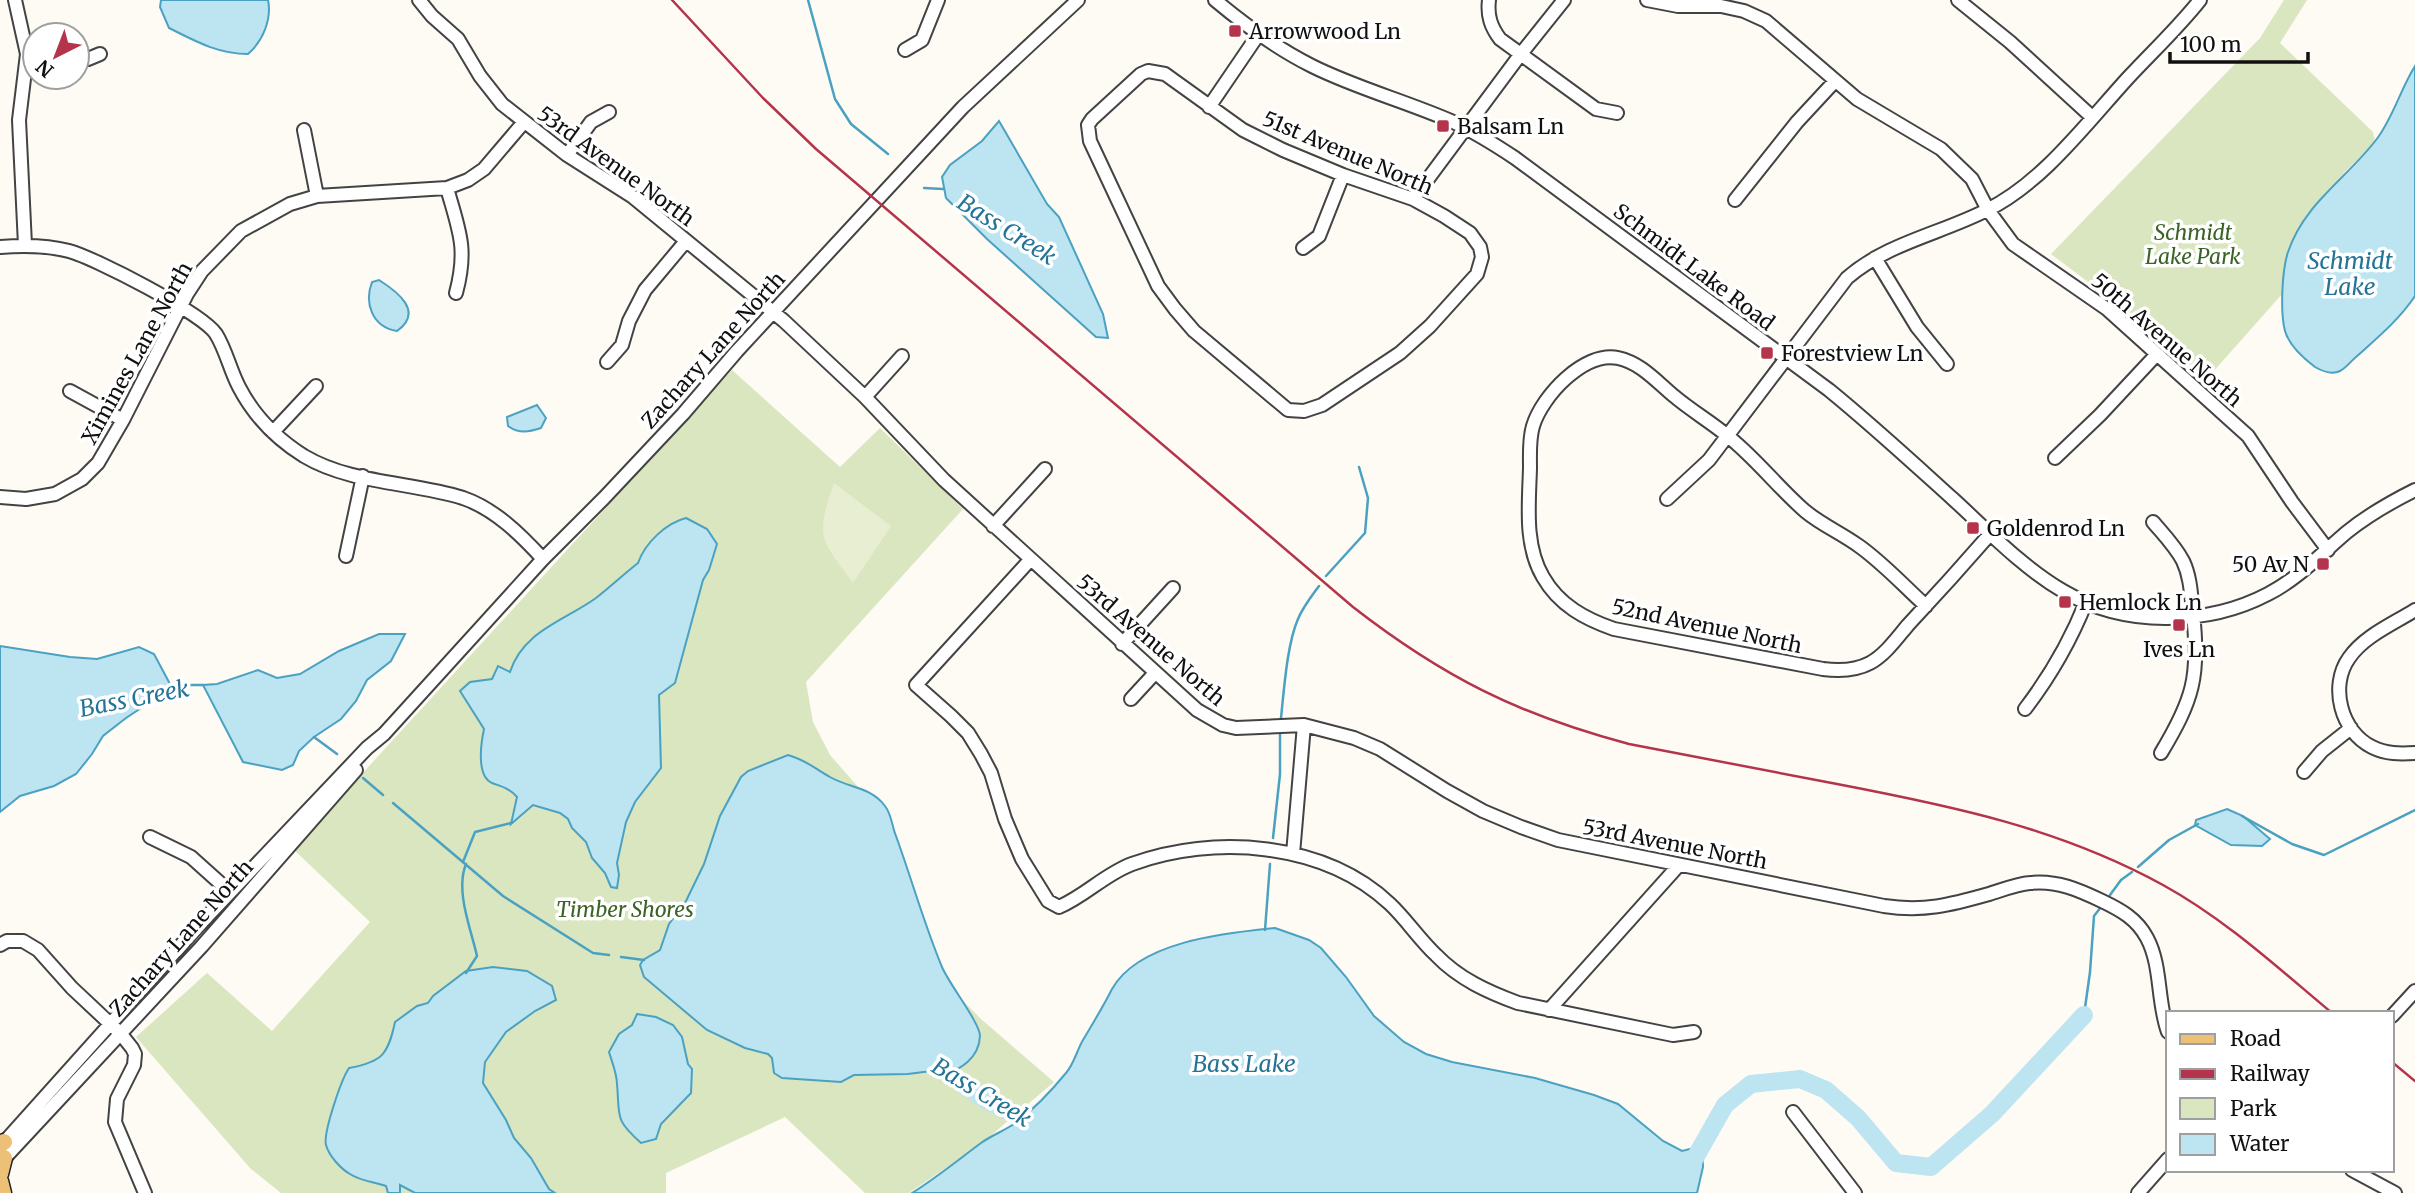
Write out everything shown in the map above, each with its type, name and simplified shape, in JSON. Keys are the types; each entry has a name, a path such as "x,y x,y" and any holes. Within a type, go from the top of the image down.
{"main road":[{"path":"0,1174 2,1151"},
{"path":"0,1181 2,1193"}],"street":[{"path":"15,0 21,21"},
{"name":"53rd Avenue North","path":"419,0 432,16 458,39 492,93 567,155 633,197 772,312 864,397 944,480 993,526 1197,710 1223,725 1304,725 1354,738 1380,749 1447,791 1521,827 1596,849 1904,909 1945,907 2029,883 2061,884 2077,889 2120,909 2138,925 2148,939 2154,956 2166,1027"},
{"path":"905,50 922,40 938,0"},
{"name":"Zachary Lane North","path":"115,1029 230,892 367,748 384,734 543,559 674,424 772,312 963,107 1078,0"},
{"name":"Schmidt Lake Road","path":"1215,0 1258,35 1314,67 1466,128 1515,158 1873,427 2040,576 2085,602 2122,613 2150,617 2193,616 2239,607 2294,579 2371,514 2415,490"},
{"path":"1489,0 1488,13 1500,40 1596,109 1617,113"},
{"path":"1413,200 1564,0"},
{"name":"50th Avenue North","path":"1647,0 1678,6 1721,6 1744,11 1766,21 1857,99 1941,149 1972,178 1988,210 2013,244 2097,301 2248,436 2328,550"},
{"path":"1958,0 2010,41 2092,117"},
{"path":"1667,499 1709,460 1847,278 1875,258 1988,210 2029,182 2200,0"},
{"path":"1209,107 1258,35"},
{"path":"91,58 100,54"},
{"name":"51st Avenue North","path":"1148,71 1165,74 1243,130 1343,175 1413,200 1470,233 1480,247 1482,257 1477,274 1430,326 1400,353 1322,405 1304,411 1288,410 1195,331 1158,286 1090,141 1088,125 1091,119 1141,74 1148,71"},
{"path":"1735,200 1797,122 1835,81"},
{"path":"24,91 19,121 25,245"},
{"path":"567,155 591,122 609,112"},
{"name":"Ximines Lane North","path":"0,497 26,499 55,494 82,479 98,463 202,271 242,231 290,204 317,196 447,188 468,180 484,169 524,122"},
{"path":"304,130 317,196"},
{"path":"1303,248 1319,236 1343,175"},
{"path":"447,188 463,255 456,293"},
{"path":"607,362 622,345 629,321 645,290 686,241"},
{"path":"0,247 25,245 70,251 89,258 182,307 205,321 215,333 239,387 261,419 273,432 307,457 329,468 464,499 479,505 510,526 543,559"},
{"path":"1875,258 1917,327 1947,364"},
{"path":"2055,458 2157,354"},
{"path":"864,397 902,356"},
{"name":"52nd Avenue North","path":"1728,436 1636,364 1614,357 1603,357 1581,366 1571,374 1540,410 1532,427 1528,517 1531,538 1534,557 1542,577 1557,597 1573,611 1614,629 1823,669 1858,668 1872,662 1926,606"},
{"path":"273,432 316,386"},
{"path":"70,391 123,420"},
{"path":"1728,436 1806,512 1870,554 1926,606 1991,533"},
{"path":"993,526 1045,469"},
{"path":"346,556 363,477"},
{"path":"2153,522 2175,548 2189,574 2197,635 2194,680 2182,715 2161,752"},
{"path":"1030,560 916,685 968,733 981,754 991,773 1005,819 1022,859 1048,901 1059,907 1130,865 1169,855 1196,850 1270,849 1347,873 1371,888 1390,904 1437,957 1474,985 1518,1003 1549,1010 1673,1035 1694,1032"},
{"path":"1122,644 1172,588"},
{"path":"2025,709 2050,677 2085,602"},
{"path":"2415,610 2357,648 2341,672 2339,688 2343,713 2351,728 2370,747 2387,753 2415,753"},
{"path":"1131,699 1155,673"},
{"path":"1293,854 1304,725"},
{"path":"2304,772 2322,751 2351,728"},
{"name":"Zachary Lane North","path":"2,1151 115,1029 274,865 373,752 384,734"},
{"path":"150,837 191,857 230,892"},
{"path":"1549,1010 1679,865"},
{"path":"0,945 16,941 30,944 132,1048 134,1065 117,1099 115,1122 145,1193"},
{"path":"2394,1014 2415,991"},
{"path":"1793,1112 1855,1193"},
{"path":"2138,1193 2166,1161"},
{"path":"2356,1172 2395,1193"}],"green space":[{"name":"Schmidt Lake Park","path":"2284,0 2307,0 2280,43 2373,132 2375,142 2326,192 2301,227 2291,246 2285,268 2283,293 2204,382 2116,303 2051,254 2260,38"},
{"name":"Timber Shores","path":"732,370 840,467 880,428 963,509 806,682 813,722 830,755 859,788 884,805 938,958 954,992 1054,1082 981,1144 909,1193 865,1193 785,1117 666,1173 666,1193 281,1193 250,1168 136,1037 207,973 272,1031 370,922 293,849"},
{"path":"834,483 891,526 853,583 832,555 824,537 824,517"}],"water":[{"path":"161,0 268,0 269,15 258,43 248,54 227,52 207,46 169,28 160,7"},
{"name":"Schmidt Lake","path":"2415,66 2415,296 2395,321 2344,368 2334,373 2324,371 2301,355 2285,331 2282,291 2288,252 2295,235 2315,206 2376,140"},
{"path":"999,121 1047,204 1059,217 1103,314 1108,338 1096,337 987,239 946,198 942,177 950,165 982,141"},
{"path":"379,280 400,296 408,310 405,324 397,331 381,325 372,313 370,290 372,282"},
{"path":"537,405 546,418 541,428 524,432 508,426 507,417"},
{"path":"686,518 707,529 717,544 703,580 675,683 659,695 661,768 635,802 626,822 617,863 617,888 611,887 605,873 592,858 586,842 560,813 533,805 511,824 517,797 492,783 484,774 481,759 484,729 460,691 470,682 492,679 498,666 510,672 524,646 534,637 596,598 638,563 657,535 671,524"},
{"path":"379,634 405,634 391,661 367,680 356,701 341,719 299,751 293,765 282,770 243,762 203,685 217,684 258,670 277,678 300,674 339,651"},
{"path":"0,646 97,659 139,647 154,654 170,684 176,685 103,736 76,774 54,786 20,796 0,812"},
{"path":"788,755 837,781 873,795 891,817 942,967 979,1030 976,1051 968,1062 956,1070 943,1076 931,1071 854,1075 841,1082 782,1078 774,1073 772,1058 768,1054 745,1048 707,1030 644,977 640,965 643,960 660,950 669,924 686,901 704,864 720,816 741,777 748,771"},
{"path":"2227,809 2243,816 2270,839 2262,846 2231,845 2195,825 2196,820"},
{"name":"Bass Lake","path":"1275,928 1309,940 1321,948 1374,1016 1404,1042 1426,1054 1452,1062 1535,1078 1594,1095 1618,1104 1663,1141 1682,1151 1702,1146 1703,1167 1697,1193 912,1193 981,1143 1017,1122 1043,1099 1069,1069 1112,989 1125,973 1142,960 1185,942"},
{"path":"493,967 527,971 552,986 556,1000 506,1032 485,1062 483,1083 514,1138 531,1158 549,1189 555,1193 415,1193 400,1185 400,1193 388,1193 386,1186 347,1172 330,1153 326,1139 333,1106 349,1068 376,1060 390,1042 395,1022 417,1006 428,1003 433,996 466,971"},
{"path":"637,1014 656,1017 673,1025 682,1037 688,1064 692,1069 691,1093 661,1124 656,1139 641,1143 626,1128 620,1117 616,1076 609,1052 619,1034 632,1025"}],"waterway":[{"name":"Bass Creek","path":"808,0 835,99 851,124 888,154"},
{"name":"Bass Creek","path":"924,188 943,189"},
{"name":"Bass Creek","path":"1326,576 1365,533 1368,498 1359,467"},
{"name":"Bass Creek","path":"1281,718 1286,667 1294,629 1302,610 1319,586"},
{"name":"Bass Creek","path":"176,685 203,685"},
{"name":"Bass Creek","path":"1273,838 1280,774 1280,733"},
{"name":"Bass Creek","path":"314,737 337,754"},
{"name":"Bass Creek","path":"363,778 383,795"},
{"name":"Bass Creek","path":"393,803 503,896 593,953 609,955"},
{"path":"2242,816 2292,844 2324,855 2415,810"},
{"path":"463,862 475,832 511,823"},
{"path":"2138,867 2169,840 2198,824"},
{"path":"466,864 463,898 477,956 466,973"},
{"name":"Bass Creek","path":"1265,930 1270,864"},
{"path":"2110,895 2121,880 2132,872"},
{"path":"2084,1015 2094,916 2101,907"},
{"name":"Bass Creek","path":"621,957 644,960"},
{"path":"1691,1165 1725,1105 1751,1084 1800,1079 1826,1090 1858,1118 1896,1163 1931,1167 1992,1114 2084,1015"},
{"name":"Bass Creek","path":"928,1060 986,1100 1038,1127 1042,1126"}],"railway":[{"path":"672,0 763,98 816,149 1353,607 1419,654 1484,691 1589,733 1629,744 1880,792 1963,811 2004,821 2084,848 2124,865 2186,898 2250,945 2330,1011"},
{"path":"2394,1064 2415,1081"}],"place":[{"name":"Arrowwood Ln","path":"1235,31"},
{"name":"Balsam Ln","path":"1443,126"},
{"name":"Forestview Ln","path":"1767,353"},
{"name":"Goldenrod Ln","path":"1973,528"},
{"name":"50 Av N","path":"2323,564"},
{"name":"Hemlock Ln","path":"2065,602"},
{"name":"Ives Ln","path":"2179,625"}]}
